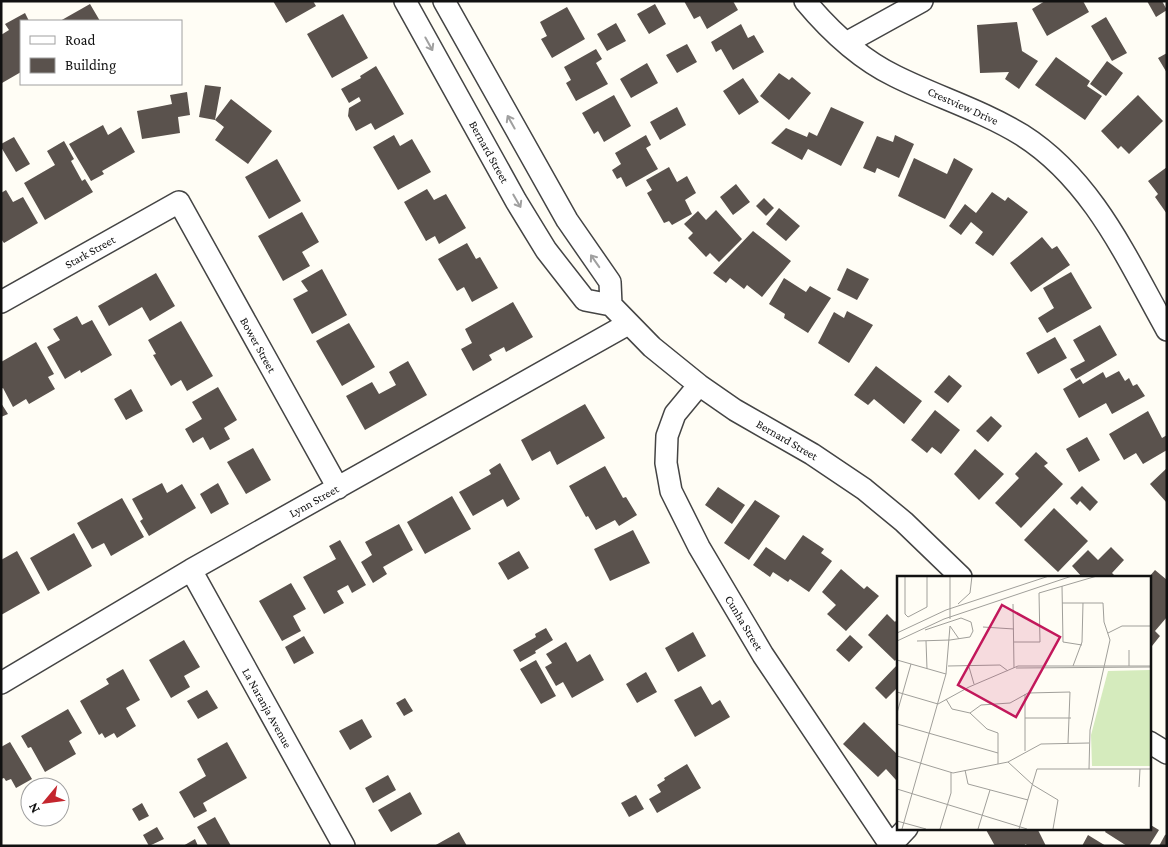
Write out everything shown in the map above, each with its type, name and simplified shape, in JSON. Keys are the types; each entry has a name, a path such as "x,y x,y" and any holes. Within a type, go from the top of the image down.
{"street":[{"name":"Bernard Street","path":"405,1 516,201 546,250 585,300 611,305 652,347 699,385 734,410 812,454 864,489 904,522 960,576"},
{"path":"444,1 567,220 610,282 611,305"},
{"name":"Crestview Drive","path":"805,1 823,22 846,43 893,75 988,115 1023,136 1052,158 1078,184 1106,221 1167,330"},
{"path":"846,43 922,1"},
{"name":"Stark Street","path":"1,302 179,202"},
{"name":"Bower Street","path":"179,202 338,488"},
{"name":"Lynn Street","path":"1,683 191,570 628,324"},
{"name":"Cunha Street","path":"699,385 675,414 667,436 666,463 673,497 699,547 763,655 891,846"},
{"name":"La Naranja Avenue","path":"191,570 344,846"},
{"path":"1150,743 1167,753"},
{"path":"891,846 905,830"}],"building":[{"path":"273,1 313,1 316,6 286,23"},
{"path":"684,1 733,1 738,10 707,29 700,16 694,19"},
{"path":"1045,1 1083,1 1089,12 1047,36 1032,9"},
{"path":"1147,1 1162,1 1167,10 1156,17"},
{"path":"90,4 99,20 62,20"},
{"path":"655,4 666,24 649,34 637,14"},
{"path":"567,7 585,39 552,58 541,39 547,36 540,22"},
{"path":"25,13 28,20 20,20 20,73 2,83 1,35 9,30 5,24"},
{"path":"343,14 368,58 332,78 307,34"},
{"path":"1106,17 1127,53 1112,61 1091,26"},
{"path":"1017,22 1022,51 1038,61 1019,89 1005,79 1009,72 980,73 977,25"},
{"path":"616,23 626,41 607,51 597,34"},
{"path":"741,24 748,38 754,35 764,52 733,70 721,49 716,52 711,42"},
{"path":"687,44 697,62 677,73 666,55"},
{"path":"596,49 602,59 596,63 608,84 576,101 566,83 571,80 564,67"},
{"path":"1167,53 1167,73 1158,58"},
{"path":"1056,57 1090,81 1087,86 1102,96 1085,120 1035,85"},
{"path":"1107,61 1123,73 1106,96 1090,84"},
{"path":"647,63 658,83 631,98 620,79"},
{"path":"376,66 404,114 375,130 371,123 356,131 348,116 349,108 361,101 359,97 349,103 341,89 361,78 360,76"},
{"path":"779,73 789,80 792,77 811,93 789,120 760,96"},
{"path":"743,78 759,102 739,115 723,91"},
{"path":"205,85 221,87 215,120 199,117"},
{"path":"187,92 190,115 178,117 180,133 142,139 137,111 172,104 170,95"},
{"path":"614,95 631,126 604,142 598,131 594,134 582,113"},
{"path":"1138,95 1163,121 1129,154 1121,146 1118,149 1101,131"},
{"path":"231,99 272,131 248,164 215,140 224,127 215,120"},
{"path":"677,107 686,125 660,140 650,122"},
{"path":"831,107 864,122 841,166 808,149 802,160 771,143 786,128 807,137 809,132 817,136"},
{"path":"103,125 108,135 121,127 135,152 102,171 104,174 91,181 69,144"},
{"path":"394,135 400,146 412,139 431,172 398,190 373,147"},
{"path":"646,135 651,145 646,148 658,169 626,187 621,177 617,179 612,170 621,164 615,153"},
{"path":"895,135 914,144 899,178 877,168 875,173 863,168 877,136 893,142"},
{"path":"14,137 30,164 16,172 1,147 1,144"},
{"path":"64,141 74,159 71,161 82,181 85,179 93,192 45,220 24,183 55,165 47,151"},
{"path":"914,158 947,174 954,158 973,169 945,219 898,196"},
{"path":"277,159 301,201 269,219 245,177"},
{"path":"669,167 677,182 687,176 696,193 685,200 692,214 672,225 669,221 664,223 647,193 652,190 646,180"},
{"path":"1167,167 1167,214 1155,197 1158,194 1148,181"},
{"path":"736,184 750,202 733,215 720,197"},
{"path":"427,189 434,200 446,194 466,228 439,244 435,236 426,241 404,202"},
{"path":"6,190 13,202 23,197 38,223 4,243 1,239 1,193"},
{"path":"992,192 1005,201 1008,197 1028,212 993,256 975,243 983,232 971,222 961,235 949,226 965,204 976,213"},
{"path":"764,198 774,208 766,216 756,206"},
{"path":"779,208 800,226 786,241 766,224"},
{"path":"716,210 742,239 719,262 710,253 706,257 688,238 693,233 684,224 698,211 706,220"},
{"path":"302,212 319,242 302,252 310,266 283,281 258,236"},
{"path":"753,231 791,261 762,297 747,285 744,289 730,278 726,283 713,273"},
{"path":"1042,237 1052,249 1057,246 1070,265 1031,292 1010,263"},
{"path":"467,243 476,259 480,257 498,288 472,302 464,287 457,291 438,259"},
{"path":"847,268 869,279 857,300 837,290"},
{"path":"322,269 347,315 312,334 293,299 308,291 301,281"},
{"path":"1071,272 1092,308 1047,333 1038,318 1054,308 1043,288"},
{"path":"156,273 175,306 150,321 142,307 109,326 98,306"},
{"path":"784,278 806,292 810,286 831,298 808,333 784,318 785,314 769,304"},
{"path":"513,302 533,337 506,352 504,347 489,355 492,360 473,371 461,349 472,343 465,329"},
{"path":"847,311 873,325 849,363 818,343 834,312 844,318"},
{"path":"77,316 82,325 92,320 112,355 81,373 80,370 65,379 47,347 60,340 53,329"},
{"path":"181,321 213,376 187,391 181,380 171,386 153,355 156,354 148,340"},
{"path":"349,323 375,367 342,386 316,341"},
{"path":"1100,325 1117,355 1076,379 1070,369 1085,361 1073,340"},
{"path":"1055,337 1067,358 1038,374 1026,353"},
{"path":"36,342 54,374 48,377 55,389 29,404 26,399 13,407 3,388 1,389 1,362"},
{"path":"408,361 427,395 365,430 346,396 372,382 379,394 396,385 389,372"},
{"path":"876,366 922,401 904,424 874,399 868,405 854,395"},
{"path":"1119,371 1125,381 1129,378 1133,386 1137,384 1145,396 1112,414 1106,403 1079,418 1063,389 1080,379 1083,384 1103,372 1106,378"},
{"path":"949,375 962,386 948,403 934,392"},
{"path":"218,387 237,420 224,428 230,439 210,450 203,437 193,443 185,429 202,419 192,402"},
{"path":"131,389 143,411 126,420 114,399"},
{"path":"1,403 8,414 1,417"},
{"path":"585,404 605,438 557,465 550,451 532,461 521,440"},
{"path":"935,410 960,430 941,454 932,447 927,453 911,440"},
{"path":"1148,411 1162,438 1167,435 1167,450 1143,464 1136,453 1124,460 1109,434"},
{"path":"991,416 1002,426 988,442 976,431"},
{"path":"1087,437 1100,460 1079,472 1066,449"},
{"path":"253,448 271,480 246,494 227,462"},
{"path":"975,449 1004,474 979,500 954,474"},
{"path":"1036,452 1048,463 1044,466 1063,484 1021,528 995,503 1019,478 1015,474"},
{"path":"500,463 520,499 507,507 503,499 473,516 459,492 491,474 489,470"},
{"path":"605,466 623,498 626,497 637,515 619,526 615,520 596,530 588,516 586,517 569,486"},
{"path":"1167,468 1167,503 1150,484"},
{"path":"162,483 167,493 182,484 196,508 149,536 140,521 143,519 132,499"},
{"path":"218,483 229,504 211,514 200,494"},
{"path":"1082,486 1098,502 1090,511 1080,501 1077,505 1070,498"},
{"path":"718,487 745,505 732,524 705,505"},
{"path":"452,496 471,529 425,554 407,522"},
{"path":"122,498 144,537 111,556 104,543 92,549 77,523"},
{"path":"755,500 780,516 749,560 724,543"},
{"path":"1054,508 1088,541 1058,572 1024,540"},
{"path":"399,524 413,550 383,567 387,574 373,583 361,562 372,555 365,542"},
{"path":"633,530 650,563 610,581 594,549"},
{"path":"74,533 92,566 48,591 30,558"},
{"path":"803,535 824,549 821,553 832,561 809,592 790,579 788,582 773,572 770,577 753,565 766,547 785,560"},
{"path":"340,540 366,585 352,593 348,585 337,591 344,603 324,614 303,577 336,559 329,546"},
{"path":"1111,547 1124,560 1112,573 1115,576 1081,576 1072,566 1088,550 1098,560"},
{"path":"17,551 40,593 1,615 1,560"},
{"path":"519,551 529,568 508,580 498,563"},
{"path":"841,569 864,589 867,586 879,596 846,631 827,614 836,605 822,592"},
{"path":"1155,570 1167,580 1167,617 1155,631 1160,636 1152,646 1150,644 1150,576"},
{"path":"291,583 306,609 293,616 301,631 282,641 259,601"},
{"path":"887,614 895,622 897,619 897,658 895,661 868,635"},
{"path":"546,628 553,640 520,662 513,650 536,637 535,634"},
{"path":"693,632 706,656 678,672 665,648"},
{"path":"850,635 863,647 849,662 836,650"},
{"path":"304,636 314,653 294,664 285,647"},
{"path":"184,640 200,667 184,676 190,687 171,698 149,660"},
{"path":"566,642 577,662 590,654 604,680 572,698 563,682 556,686 545,667 552,663 546,654"},
{"path":"536,660 556,696 541,704 520,669"},
{"path":"897,665 897,688 886,699 875,688"},
{"path":"123,669 140,700 126,708 136,726 117,738 114,733 105,738 102,733 99,735 80,701 109,684 106,679"},
{"path":"646,672 657,692 637,703 626,684"},
{"path":"701,686 712,705 720,700 730,717 695,737 674,700"},
{"path":"207,690 218,708 198,719 187,701"},
{"path":"405,698 413,711 404,716 396,703"},
{"path":"68,709 82,733 69,741 76,754 45,772 31,747 28,748 21,736"},
{"path":"362,719 372,737 350,750 339,731"},
{"path":"864,722 897,754 897,779 886,769 878,777 843,744"},
{"path":"10,742 31,777 20,777 20,786 16,788 11,779 6,781 4,778 1,779 1,747"},
{"path":"227,742 247,778 203,803 207,811 194,818 179,792 206,776 197,759"},
{"path":"687,764 701,788 657,813 649,799 661,792 657,785 665,780 664,778"},
{"path":"388,775 396,790 373,803 365,788"},
{"path":"410,792 422,814 391,832 378,810"},
{"path":"636,795 644,809 629,817 621,803"},
{"path":"142,803 149,816 139,821 132,809"},
{"path":"215,817 231,846 208,846 197,827"},
{"path":"1150,825 1159,830 1149,846 1127,846 1105,832 1106,830 1150,830"},
{"path":"157,827 164,839 149,846 143,835"},
{"path":"986,830 1038,830 1046,846 1027,846 1026,844 1023,846 995,846"},
{"path":"459,832 467,846 434,846"},
{"path":"1167,834 1167,846 1159,846 1165,835"},
{"path":"1088,835 1106,846 1082,846"},
{"path":"195,839 198,846 183,846"}]}
